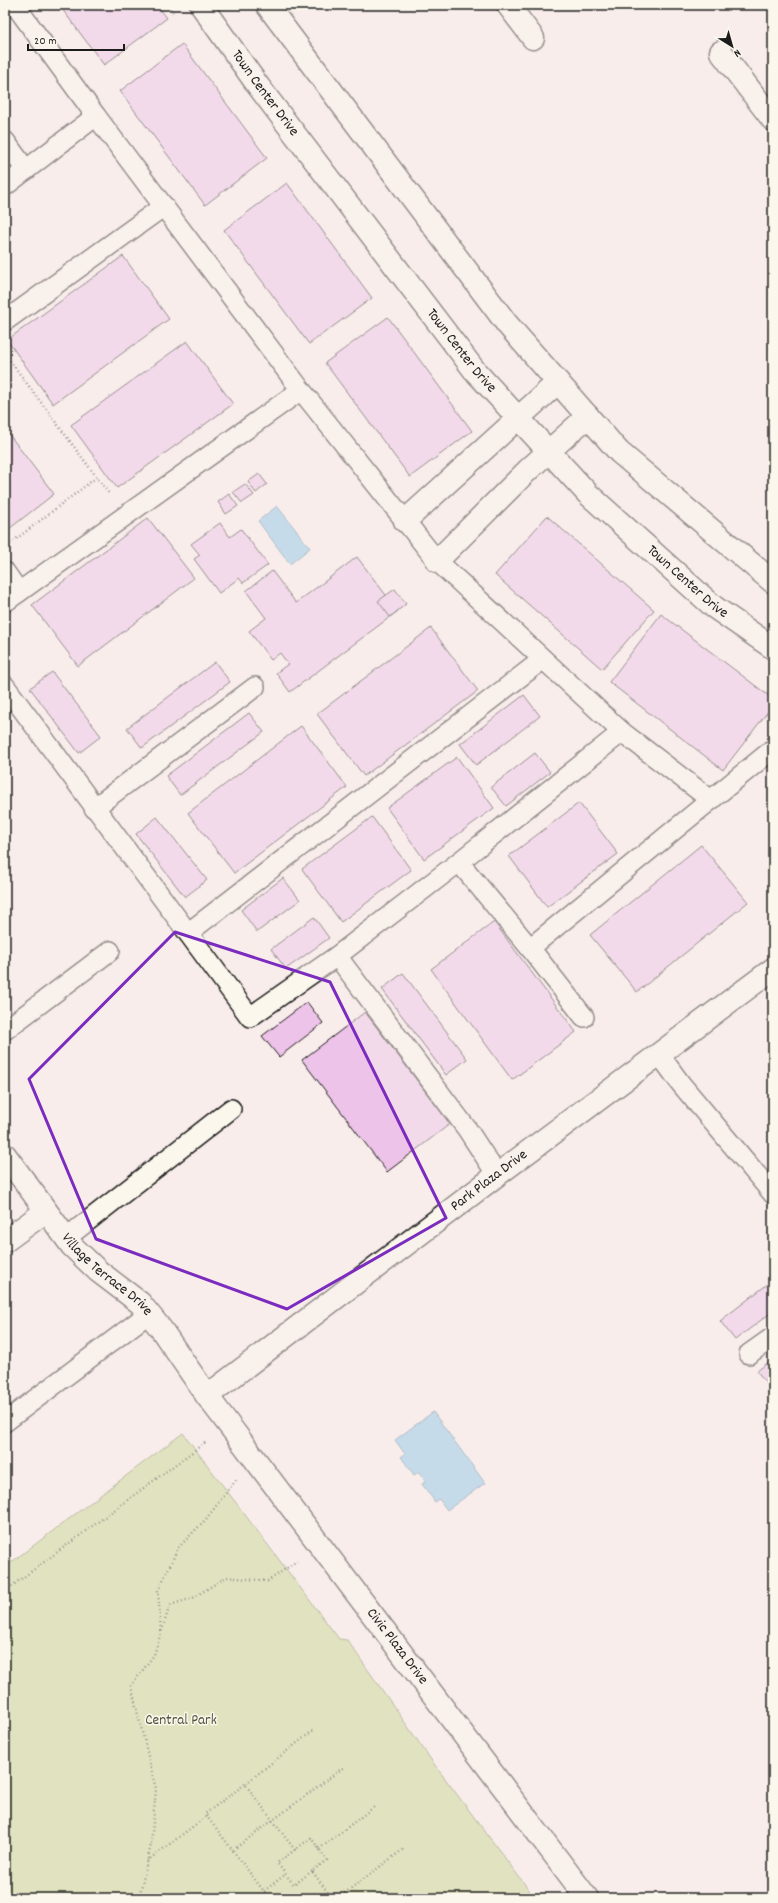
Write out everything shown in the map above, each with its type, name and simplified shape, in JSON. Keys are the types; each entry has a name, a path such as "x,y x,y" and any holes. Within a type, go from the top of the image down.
{"street":[{"name":"Town Center Drive","path":"200,5 259,87 476,371 518,419 588,494 714,607 773,648"},
{"path":"267,5 507,324 619,452 773,582"},
{"path":"508,5 533,38"},
{"path":"721,52 773,120"},
{"path":"405,521 558,382"},
{"path":"436,561 548,452 588,416"},
{"name":"Park Plaza Drive","path":"207,1396 497,1175 773,969"},
{"name":"Village Terrace Drive","path":"5,1155 66,1238 98,1271 140,1303 207,1396"},
{"path":"5,1241 46,1210"},
{"name":"Civic Plaza Drive","path":"207,1396 587,1898"}],"lane":[{"path":"15,5 301,390 436,561 622,732 711,800"},
{"path":"5,186 96,116"},
{"path":"5,141 26,170"},
{"path":"5,321 164,206"},
{"path":"5,572 12,597 301,390"},
{"path":"188,933 542,660"},
{"path":"5,686 250,1017 337,956 459,862 622,732"},
{"path":"94,808 255,687"},
{"path":"530,948 773,749"},
{"path":"459,862 530,948 584,1017"},
{"path":"5,1030 110,951"},
{"path":"337,956 468,1129 497,1175"},
{"path":"659,1054 682,1084 772,1190"},
{"path":"66,1238 232,1109"},
{"path":"5,1422 148,1314"},
{"path":"749,1354 773,1337"}],"path":[{"path":"5,354 110,494 130,513"},
{"path":"5,547 97,477"},
{"path":"5,1591 228,1423"},
{"path":"161,1634 158,1591 178,1548 206,1519 254,1458"},
{"path":"139,1898 146,1861 151,1846 156,1789 131,1686 154,1655 170,1605 193,1598 226,1577 268,1581 320,1545"},
{"path":"269,1898 205,1814 315,1729"},
{"path":"233,1850 344,1767"},
{"path":"245,1784 295,1850"},
{"path":"318,1848 374,1807"},
{"path":"146,1861 207,1816"},
{"path":"310,1838 318,1848 327,1860 294,1885 277,1863 310,1838"},
{"path":"338,1898 404,1848"},
{"path":"312,1871 332,1898"},
{"path":"264,1891 286,1874"}],"highlighted area":[{"path":"175,932 330,982 446,1218 287,1309 96,1239 29,1079"}],"green space":[{"name":"Central Park","path":"183,1433 339,1639 347,1640 434,1764 535,1898 5,1898 5,1567"}],"water":[{"path":"277,506 310,548 290,564 258,521"},
{"path":"433,1412 485,1483 447,1510 439,1499 435,1502 422,1484 426,1481 419,1472 414,1475 401,1457 405,1454 395,1440"}],"building":[{"path":"59,5 157,5 167,18 104,65"},
{"path":"182,44 267,158 205,205 120,91"},
{"path":"287,183 372,298 309,344 224,230"},
{"path":"123,256 169,319 53,404 7,340"},
{"path":"388,317 472,431 410,477 325,363"},
{"path":"187,341 233,404 117,488 71,425"},
{"path":"5,429 54,494 5,532"},
{"path":"259,474 267,484 256,493 248,482"},
{"path":"245,484 254,495 242,503 233,492"},
{"path":"229,494 238,506 226,514 218,502"},
{"path":"547,516 654,610 602,669 495,575"},
{"path":"148,518 194,578 78,666 32,605"},
{"path":"220,523 230,537 241,529 268,565 243,583 239,578 219,593 194,559 200,555 191,544"},
{"path":"357,557 398,611 290,692 276,673 288,664 280,653 271,660 249,631 266,618 246,591 272,571 296,603"},
{"path":"395,589 406,604 390,617 378,601"},
{"path":"661,614 773,699 773,705 723,770 609,682"},
{"path":"431,628 478,691 364,776 317,714"},
{"path":"215,662 230,682 142,748 127,728"},
{"path":"52,672 101,736 79,753 30,688"},
{"path":"524,695 540,716 476,765 460,744"},
{"path":"249,713 264,732 180,795 166,776"},
{"path":"301,726 347,787 234,873 188,813"},
{"path":"535,753 550,772 506,806 491,787"},
{"path":"457,757 494,808 424,859 387,808"},
{"path":"579,803 618,854 547,907 509,856"},
{"path":"157,817 207,880 185,897 136,834"},
{"path":"372,817 411,870 341,922 302,869"},
{"path":"701,845 748,902 637,992 590,935"},
{"path":"283,878 300,900 257,932 241,910"},
{"path":"314,917 329,938 286,969 271,949"},
{"path":"494,922 576,1032 512,1080 431,969"},
{"path":"403,973 467,1059 446,1075 382,989"},
{"path":"307,1002 323,1023 279,1057 262,1036"},
{"path":"365,1012 450,1124 387,1172 302,1060"},
{"path":"773,1280 773,1311 735,1340 720,1321"},
{"path":"773,1359 773,1392 757,1371"}]}
